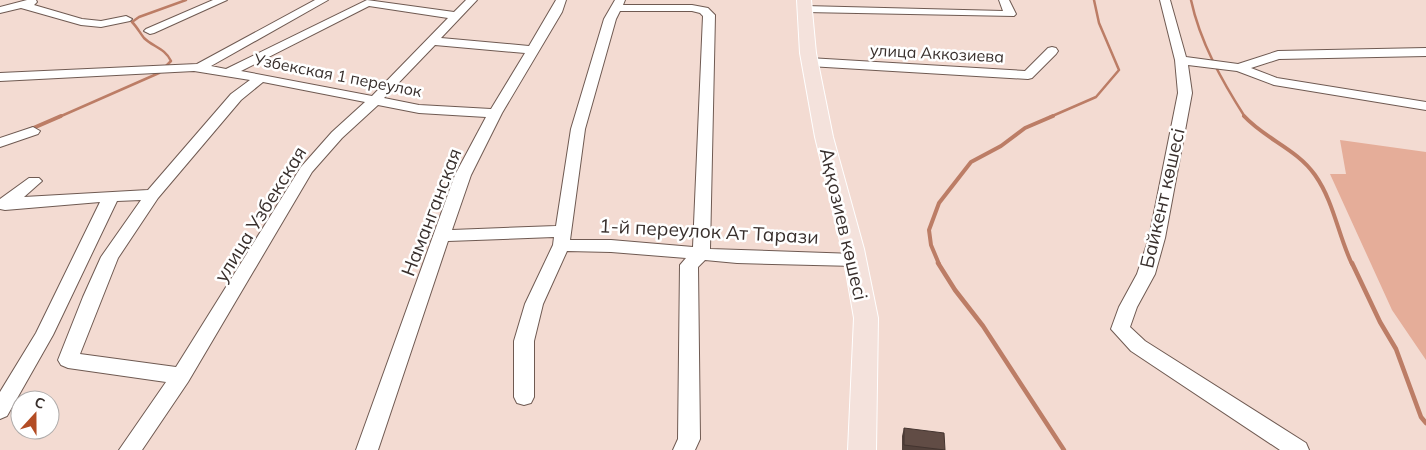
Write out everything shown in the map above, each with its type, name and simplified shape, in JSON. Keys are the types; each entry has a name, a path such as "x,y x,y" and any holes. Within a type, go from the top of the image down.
{"main road":[{"name":"Аққозиев көшесі","path":"804,4 809,62 824,137 855,260 866,318 862,450"}],"street":[{"path":"0,10 39,0"},
{"path":"150,31 222,0"},
{"path":"198,68 323,0"},
{"name":"улица Узбекская","path":"130,450 181,376 306,170 337,134 374,101 472,0"},
{"name":"Наманганская","path":"367,450 463,175 495,113 556,12 561,0"},
{"path":"804,4 1010,14 1004,0"},
{"name":"Байкент көшесі","path":"1165,0 1180,60 1185,93 1157,238 1146,274 1128,307 1120,329 1138,346 1298,450"},
{"path":"229,72 368,3 457,16"},
{"path":"524,397 524,340 534,304 562,238 578,129 610,19 618,4 690,4 704,10 709,15 701,254 689,265 688,439 684,450"},
{"path":"0,5 18,6 81,22 101,24 126,19"},
{"path":"434,41 533,50"},
{"name":"улица Аккозиева","path":"809,62 1028,75 1052,51"},
{"path":"1240,68 1278,55 1426,52"},
{"path":"1180,60 1240,68 1274,81 1426,106"},
{"name":"Узбекская 1 переулок","path":"0,77 198,68 229,72 419,109 495,113"},
{"path":"181,376 68,360 92,296 110,257 152,194 236,97 261,78"},
{"path":"0,143 33,131"},
{"path":"2,206 34,181"},
{"path":"2,206 152,194"},
{"path":"0,410 44,335 111,196"},
{"name":"1-й переулок Ат Тарази","path":"442,236 562,238 611,246 701,254 855,260"}],"shaded area":[{"path":"1340,140 1426,152 1426,360 1392,310 1330,174 1346,174"}],"building":[{"path":"904,428 944,433 945,450 904,445"}],"waterway":[{"path":"59,117 159,73 171,61 166,53 147,41 132,22 139,17 186,0"},
{"path":"1050,117 1096,97 1119,70 1099,23 1094,0"},
{"path":"1191,0 1206,46 1245,117"},
{"path":"31,129 61,116"},
{"path":"939,264 931,245 929,230 939,203 971,162 1001,146 1025,128 1053,116"},
{"path":"1245,117 1299,158 1315,175 1327,196 1352,264"},
{"path":"938,263 955,290 983,326 1064,450"},
{"path":"1352,263 1380,322 1396,349 1421,417 1426,423"}]}
